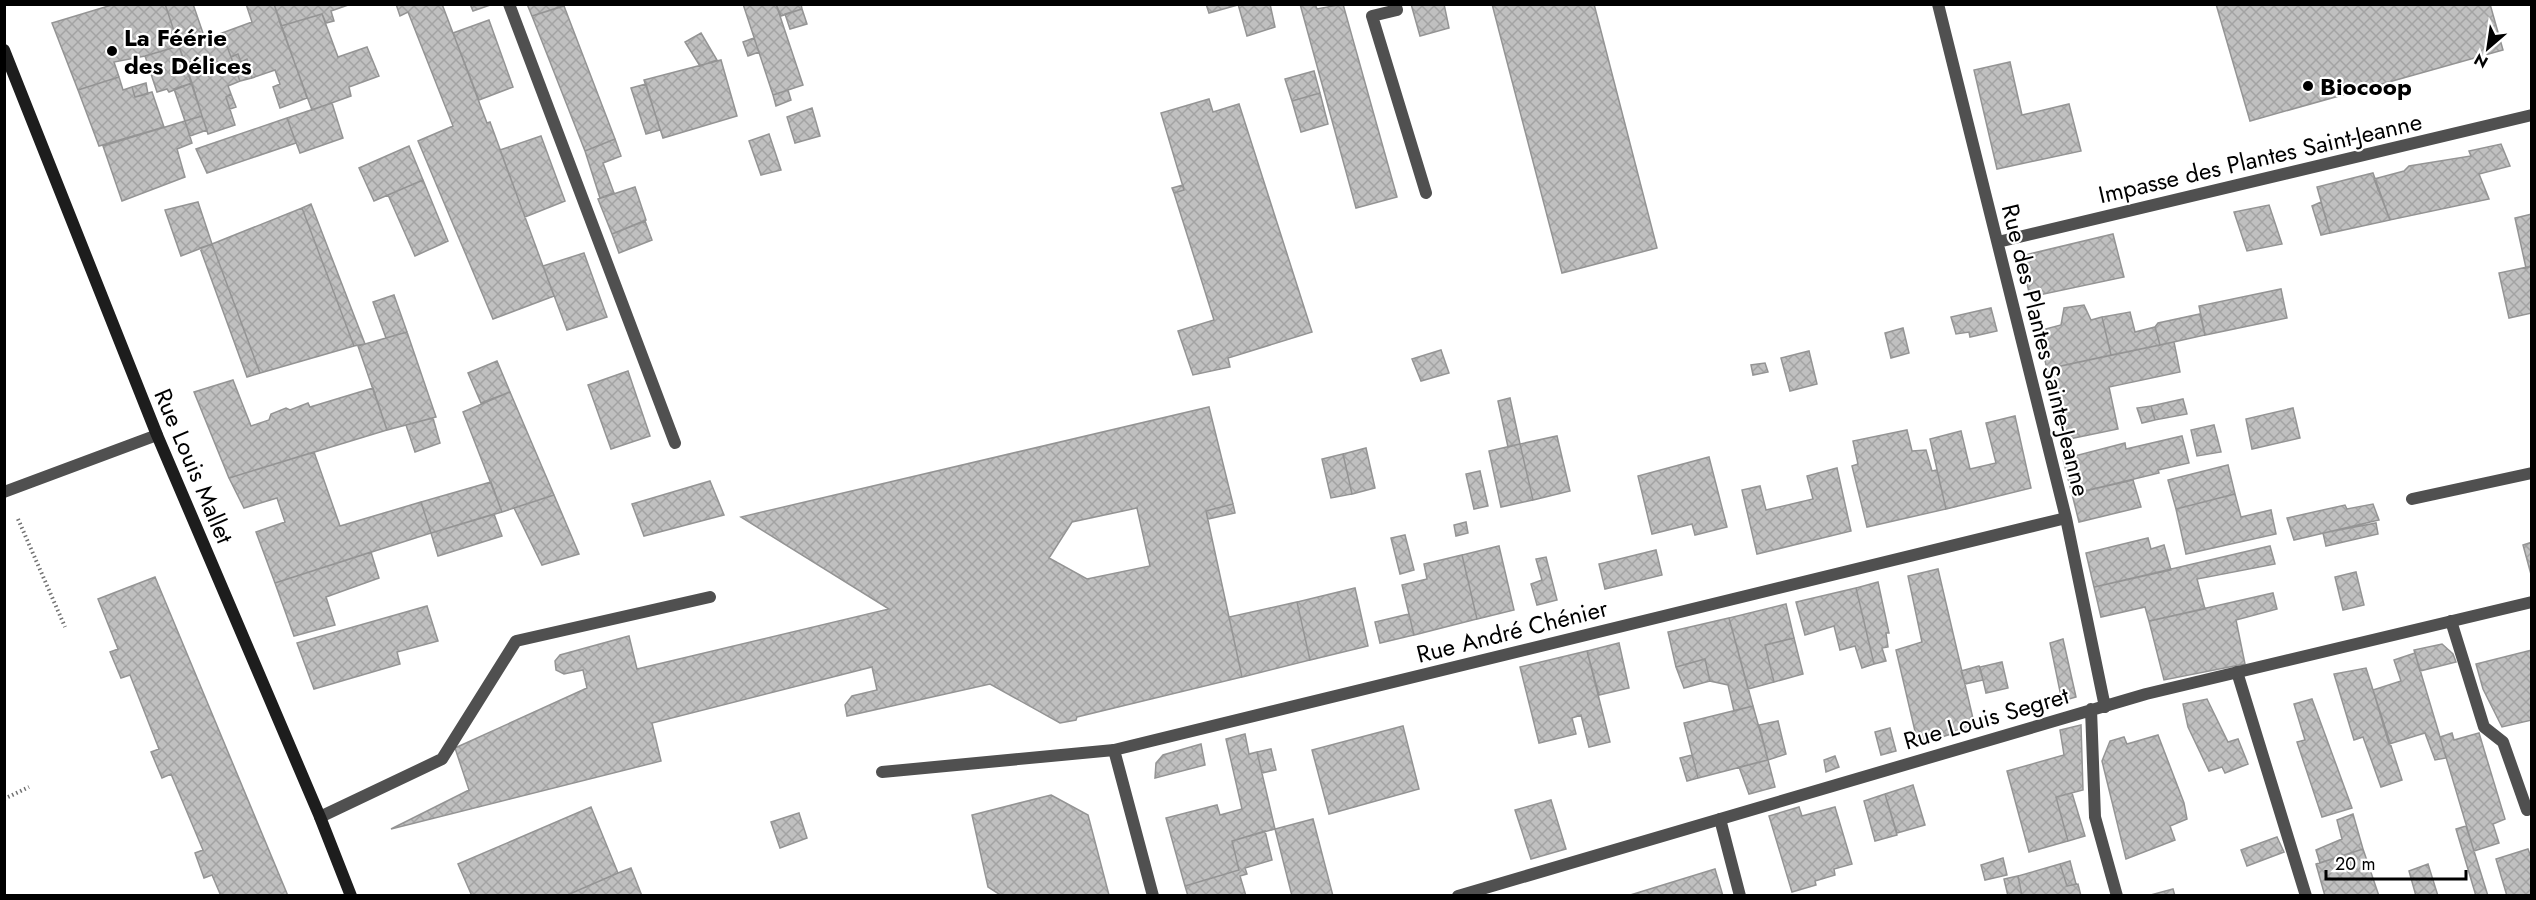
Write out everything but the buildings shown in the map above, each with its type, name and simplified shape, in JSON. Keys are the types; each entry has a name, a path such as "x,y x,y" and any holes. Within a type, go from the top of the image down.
{"main road":[{"name":"Rue Louis Mallet","path":"4,50 157,435 321,817 351,896"}],"street":[{"path":"509,4 675,443"},
{"path":"1395,4 1397,10 1372,16 1426,193"},
{"name":"Rue des Plantes Sainte-Jeanne","path":"1938,4 2066,518 2105,707"},
{"name":"Impasse des Plantes Saint-Jeanne","path":"1998,242 2532,116"},
{"path":"5,491 157,435"},
{"path":"2412,499 2532,472"},
{"name":"Rue André Chénier","path":"882,772 1114,750 2066,518"},
{"path":"321,817 442,759 516,641 710,597"},
{"name":"Rue Louis Segret","path":"1458,896 1489,892 1720,819 2146,693 2532,602"},
{"path":"2451,621 2484,727 2503,742 2527,810"},
{"path":"2237,672 2306,896"},
{"path":"2091,709 2095,817 2117,896"},
{"path":"1114,750 1153,896"},
{"path":"1720,819 1740,896"}],"path":[{"path":"5,491 65,627"},
{"path":"4,799 29,787"}],"place":[{"name":"La Féérie des Délices","path":"112,51"},
{"name":"Biocoop","path":"2308,86"}]}
